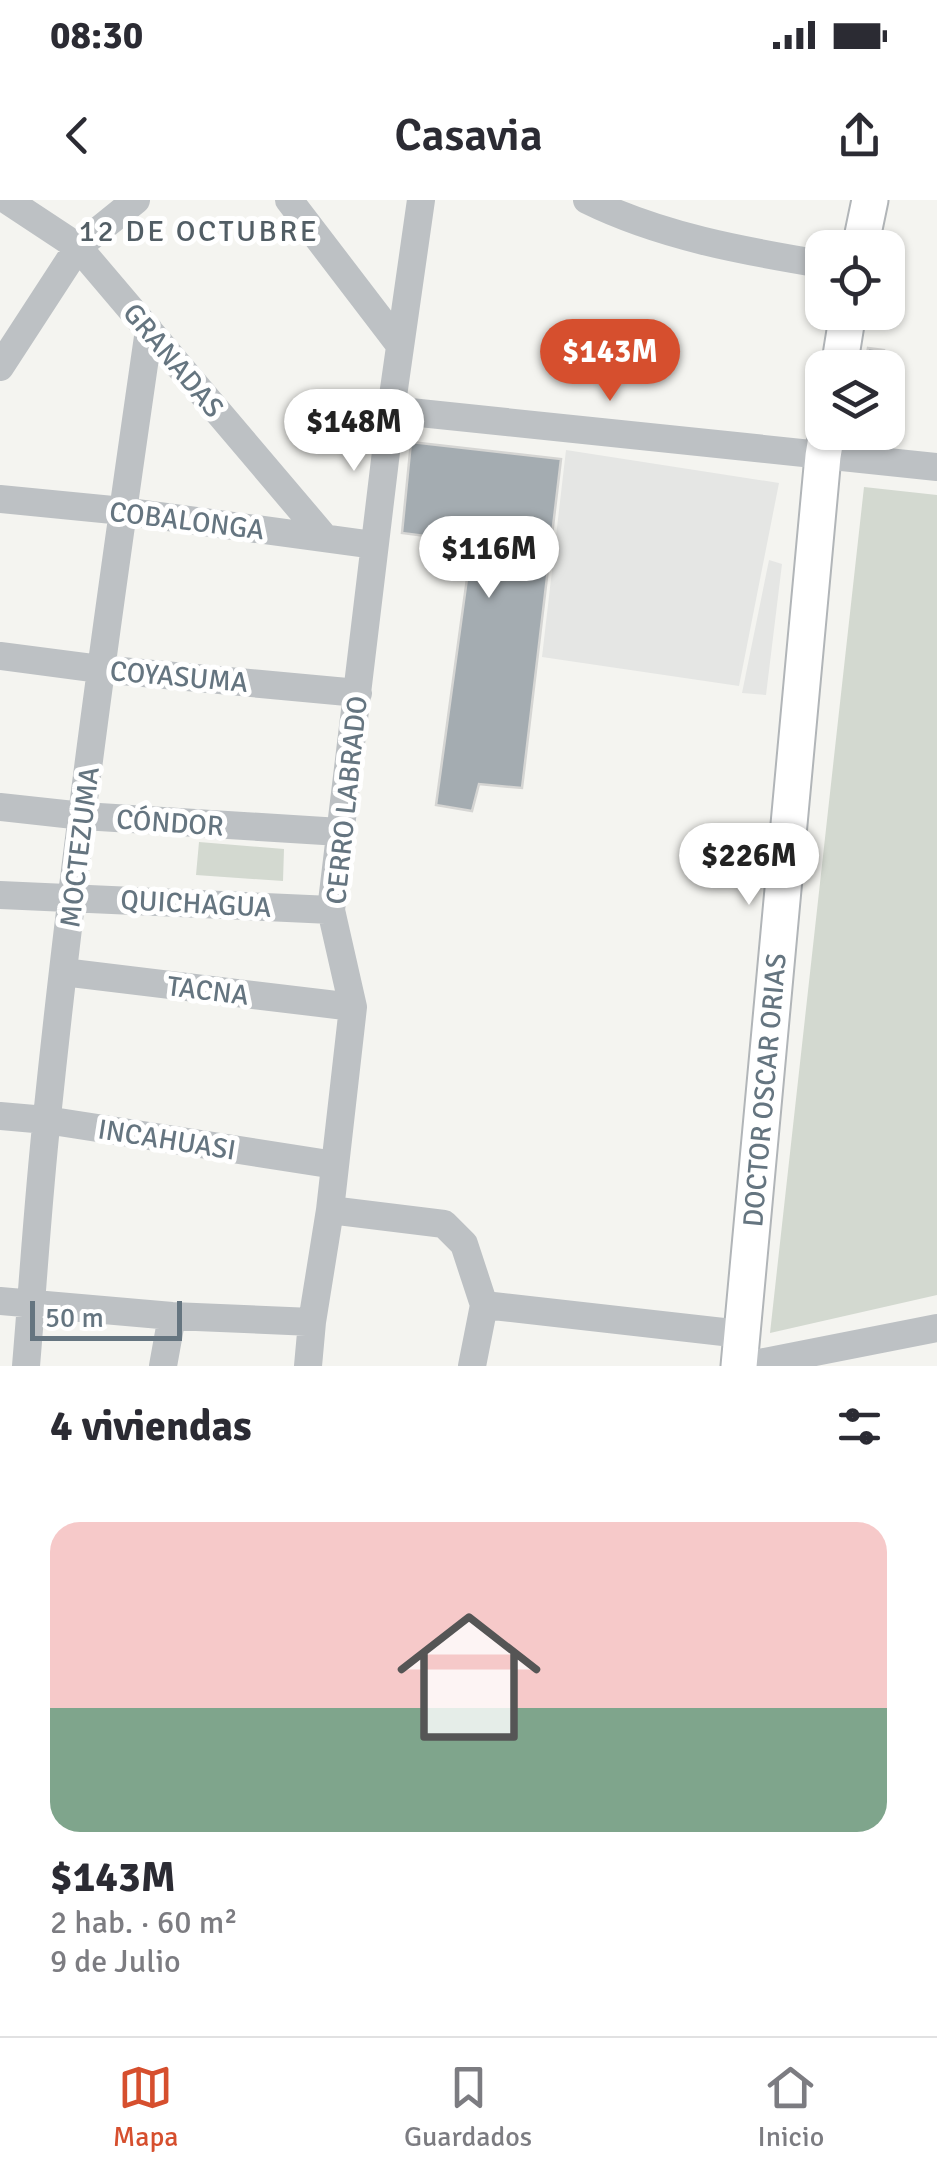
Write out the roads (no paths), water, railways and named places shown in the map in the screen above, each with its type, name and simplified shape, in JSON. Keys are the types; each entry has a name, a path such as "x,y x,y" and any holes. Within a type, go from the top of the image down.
{"main road":[{"path":"864,230 870,200"},
{"name":"DOCTOR OSCAR ORIAS","path":"741,1355 825,450"}],"street":[{"path":"0,210 7,200"},
{"name":"GRANADAS","path":"7,200 78,247 325,538"},
{"path":"0,366 78,247 136,200"},
{"path":"289,200 399,344"},
{"name":"CERRO LABRADO","path":"308,1366 353,1007 331,910 390,410 421,200"},
{"path":"587,200 613,213 688,237 805,261"},
{"name":"MOCTEZUMA","path":"26,1366 46,1120 63,972 100,669 150,330"},
{"path":"390,410 805,442"},
{"path":"855,450 937,467"},
{"name":"COBALONGA","path":"0,499 123,511 374,545"},
{"name":"COYASUMA","path":"0,656 358,693"},
{"name":"CÓNDOR","path":"0,808 340,832"},
{"name":"QUICHAGUA","path":"0,895 331,910"},
{"name":"TACNA","path":"63,972 353,1007"},
{"name":"INCAHUASI","path":"0,1116 334,1165"},
{"path":"330,1210 444,1224 464,1244 484,1305 472,1366"},
{"path":"0,1301 172,1316 312,1322"},
{"path":"484,1305 741,1355 937,1328"},
{"path":"163,1366 172,1316"}],"district":[{"name":"12 DE OCTUBRE","path":"199,231"}]}
